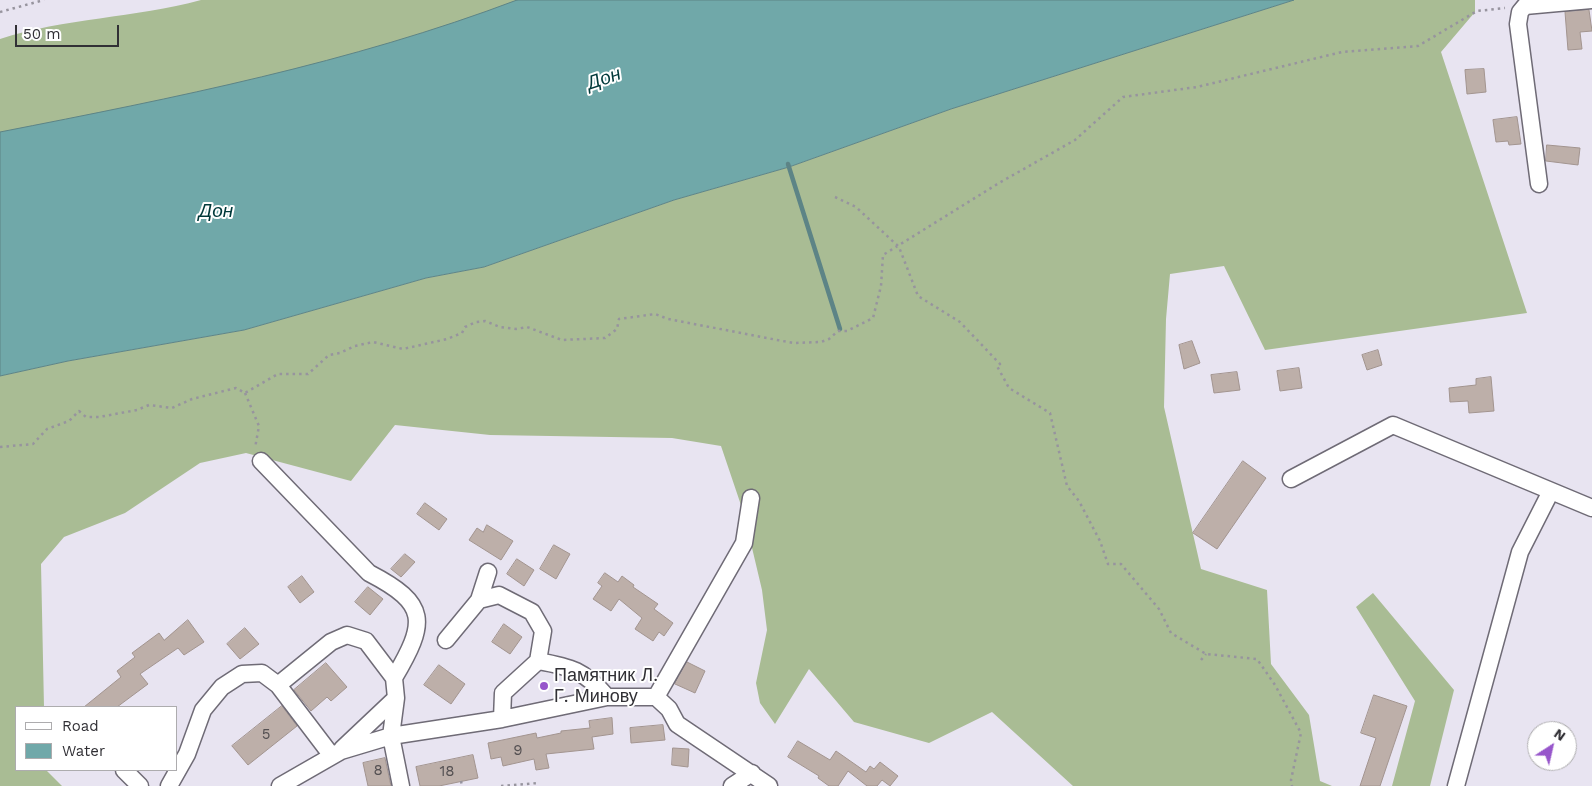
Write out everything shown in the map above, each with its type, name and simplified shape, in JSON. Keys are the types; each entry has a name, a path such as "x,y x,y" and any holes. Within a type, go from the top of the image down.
{"street":[{"path":"1539,184 1518,24 1520,12 1525,6 1592,0"},
{"path":"1291,479 1393,425 1592,508"},
{"path":"261,461 369,573 391,584 415,608 418,625 409,652 394,678"},
{"path":"1456,786 1520,552 1551,491"},
{"path":"656,697 744,543 751,498"},
{"path":"446,640 479,600 488,572"},
{"path":"479,600 499,595 532,612 543,631 538,661 503,693 502,719"},
{"path":"278,685 331,642 347,635 366,641 394,678 396,698 391,736 401,786"},
{"path":"538,661 570,667 594,681 607,697"},
{"path":"178,770 187,754 203,710 222,687 242,674 262,673 278,685 337,753"},
{"path":"280,786 337,753 391,736 502,719 607,697 656,697 669,709 677,724 752,773 768,786"},
{"path":"337,753 396,698"},
{"path":"125,771 140,786"},
{"path":"169,786 177,771"},
{"path":"732,786 752,773"}],"path":[{"path":"0,12 44,0"},
{"path":"246,393 278,374 308,374 329,355 367,342 383,343 403,349 447,339 462,332 465,327 476,322 485,321 516,329 527,327 562,340 605,338 617,329 619,319 655,314 668,319 793,343 821,342 829,339 838,331 847,331 873,318 881,286 883,255 999,183 1075,140 1124,97 1197,88 1342,52 1418,46 1477,11 1525,6"},
{"path":"835,197 856,207 899,246 918,296 960,322 1000,364 997,366 1009,388 1050,413 1067,486 1079,502 1100,541 1108,564 1120,564 1159,609 1171,633 1206,654 1257,659 1276,685 1301,732 1291,780 1292,786"},
{"path":"0,447 33,444 48,429 69,421 79,411 86,417 99,417 137,410 149,405 172,408 192,399 236,388 246,393 259,426 255,448 261,461"},
{"path":"1201,660 1206,654"},
{"path":"461,782 462,786"},
{"path":"501,786 538,783"}],"shaded area":[{"path":"201,0 548,0 203,98 0,138 0,39 74,22 151,11"},
{"path":"1294,0 1475,0 1475,12 1441,52 1527,313 1265,350 1224,266 1170,274 1166,319 1164,407 1201,569 1267,590 1271,664 1309,715 1320,781 1332,786 1073,786 992,712 929,743 854,722 809,669 775,724 760,703 756,683 767,630 762,590 744,514 721,446 672,438 490,435 395,425 351,481 246,453 200,463 125,513 64,537 41,564 44,706 15,706 15,771 47,771 62,786 0,786 0,376 68,361 244,330 426,278 484,267 674,200 789,167 951,109"},
{"path":"1373,593 1454,690 1430,786 1392,786 1415,701 1356,607"}],"water":[{"name":"Дон","path":"517,0 1294,0 951,109 789,167 674,200 484,267 426,278 244,330 68,361 0,376 0,132 262,77 391,42"}],"building":[{"path":"1589,10 1592,31 1580,32 1582,49 1568,50 1565,12"},
{"path":"1484,69 1486,92 1467,94 1465,70"},
{"path":"1517,117 1521,144 1509,145 1508,141 1496,142 1493,120"},
{"path":"1547,145 1580,148 1578,165 1546,161"},
{"path":"1192,341 1200,363 1184,369 1179,345"},
{"path":"1378,350 1382,365 1367,370 1362,355"},
{"path":"1299,368 1302,388 1280,391 1277,371"},
{"path":"1237,372 1240,390 1214,393 1211,375"},
{"path":"1491,377 1494,411 1469,413 1468,401 1450,402 1449,388 1476,385 1476,379"},
{"path":"1243,461 1266,478 1217,549 1193,533"},
{"path":"425,503 447,519 439,530 417,514"},
{"path":"487,525 513,541 501,560 469,540 477,528 483,532"},
{"path":"554,545 570,554 556,579 540,569"},
{"path":"405,554 415,562 401,577 391,569"},
{"path":"517,559 534,570 524,586 507,574"},
{"path":"605,573 618,582 622,576 634,585 633,587 658,604 654,609 673,623 664,636 659,632 653,641 635,629 642,618 619,599 611,611 593,599 602,586 598,583"},
{"path":"302,576 314,592 300,603 288,587"},
{"path":"368,587 383,599 370,615 355,602"},
{"path":"188,620 204,642 184,655 178,648 140,674 148,684 118,706 85,706 121,677 117,671 135,657 132,653 159,633 164,640"},
{"path":"504,624 522,637 510,654 492,642"},
{"path":"245,628 259,644 240,659 227,644"},
{"path":"687,662 705,671 695,693 675,684"},
{"path":"326,663 347,687 331,701 327,697 311,711 294,690"},
{"path":"439,665 465,684 451,704 424,685"},
{"path":"1374,695 1407,706 1380,786 1360,786 1376,738 1361,733"},
{"path":"282,706 297,726 248,765 232,746"},
{"path":"612,718 613,734 592,737 594,749 546,754 549,768 536,770 534,759 503,766 501,757 491,759 488,743 536,733 537,738 561,733 561,731 590,728 589,721"},
{"path":"663,725 665,740 631,743 630,728"},
{"path":"798,741 830,760 836,751 866,772 870,766 874,769 880,762 898,776 890,786 882,780 877,786 867,786 848,771 838,786 829,786 818,778 819,776 788,757"},
{"path":"673,748 689,749 688,767 672,765"},
{"path":"473,755 478,778 439,786 420,786 416,767"},
{"path":"385,758 391,786 368,786 363,763"}],"waterway":[{"path":"788,164 840,329"}],"place":[{"name":"Памятник Л. Г. Минову","path":"544,686"}]}
